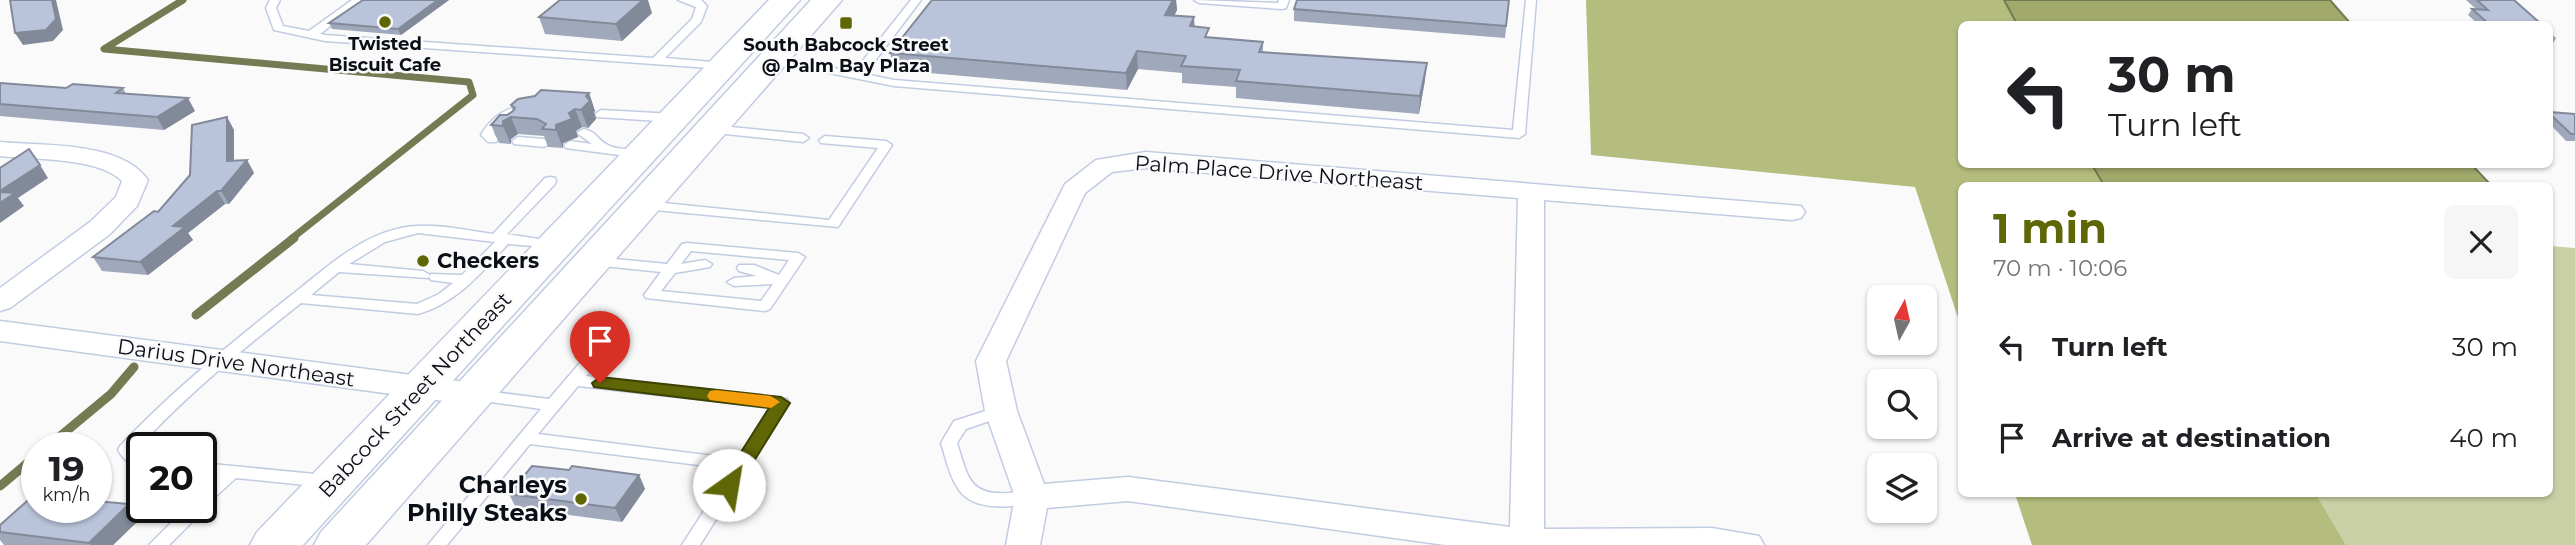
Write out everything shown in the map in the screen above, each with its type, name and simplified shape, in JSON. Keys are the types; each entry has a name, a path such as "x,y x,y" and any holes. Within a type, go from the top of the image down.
{"main road":[{"name":"Babcock Street Northeast","path":"274,545 642,154 701,124 725,66 785,0"},
{"path":"774,59 767,43 799,6 798,0"},
{"name":"Babcock Street Northeast","path":"342,545 472,394 643,205 701,124 774,59 827,0"}],"street":[{"path":"0,149 96,158 122,167 135,180 128,200 100,228 0,302"},
{"name":"Palm Place Drive Northeast","path":"1032,497 1001,411 991,360 1074,189 1105,165 1146,160 1792,212"},
{"path":"1527,542 1531,191"},
{"name":"Darius Drive Northeast","path":"0,331 472,394"},
{"path":"1023,545 1032,497 1128,489 1527,542 1712,541 1747,545"}],"lane":[{"path":"275,0 271,8 278,28 311,35 725,66"},
{"path":"311,35 359,0"},
{"path":"656,61 697,20 702,6 696,1 682,0"},
{"path":"856,77 916,0"},
{"path":"1199,0 1282,6 1284,0"},
{"path":"774,59 894,83 1519,134 1531,0"},
{"path":"513,127 493,132 517,109 540,109"},
{"path":"601,114 625,114 803,138"},
{"path":"583,133 589,134 605,150"},
{"path":"643,205 833,224 886,145 825,139"},
{"path":"518,141 544,143"},
{"path":"570,145 642,154"},
{"path":"298,298 418,309 434,304 454,292 550,181"},
{"path":"142,432 221,360 367,244 401,230 418,229 556,246"},
{"path":"687,247 798,257 776,278 765,306 650,295 675,268 687,247"},
{"path":"593,261 675,268 705,264"},
{"path":"336,267 466,279"},
{"path":"675,268 694,277"},
{"path":"744,268 776,278"},
{"path":"734,282 776,278"},
{"path":"437,545 608,339"},
{"path":"575,380 781,403 691,545"},
{"path":"472,394 553,405"},
{"path":"1001,411 960,425 949,443 966,489 980,498 1010,500 1032,497"},
{"path":"526,438 742,465"},
{"path":"217,471 332,482"},
{"path":"217,487 232,472"},
{"path":"158,545 181,523"}],"shaded area":[{"path":"1586,0 2004,0 2015,21 1958,21 1958,168 2094,168 2102,182 1958,182 1958,318 1915,187 1591,155"},
{"path":"2004,0 2330,0 2348,21 2015,21"},
{"path":"2094,168 2475,168 2488,182 2102,182"},
{"path":"2553,246 2575,248 2575,545 2346,545 2318,497 2553,497"},
{"path":"2016,497 2318,497 2346,545 2032,545"}],"building":[{"path":"10,0 52,0 56,19 46,30 15,33"},
{"path":"363,0 438,0 398,29 329,23"},
{"path":"560,0 643,0 616,24 539,17"},
{"path":"932,0 1173,0 1165,15 1194,17 1190,26 1209,28 1205,37 1263,42 1259,52 1427,63 1420,96 1236,81 1240,70 1181,66 1186,56 1137,51 1126,73 890,53"},
{"path":"1297,0 1509,0 1506,26 1294,9"},
{"path":"2477,0 2514,0 2538,21 2486,21 2472,9 2488,10"},
{"path":"0,83 66,88 73,84 123,88 116,93 188,98 157,117 0,104"},
{"path":"541,90 589,93 586,96 590,101 581,110 575,109 569,113 572,119 556,125 556,130 542,129 546,124 537,119 511,117 503,121 503,126 491,125 500,115 513,111 515,108 511,105 518,99 535,96"},
{"path":"2553,112 2575,114 2575,134 2571,134 2553,117"},
{"path":"227,117 227,161 247,160 221,191 217,191 173,226 185,227 140,262 93,257 154,211 158,212 190,175 192,125"},
{"path":"29,149 40,165 0,191 0,168"},
{"path":"0,192 15,193 0,203"},
{"path":"532,466 569,470 572,466 639,475 615,508 509,494"},
{"path":"112,502 126,504 112,521"},
{"path":"21,506 21,523 110,523 89,543 0,532 0,525"}],"waterway":[{"path":"183,0 104,49 469,82 473,95 291,239"},
{"path":"196,315 294,238"},
{"path":"65,432 111,394 134,367"},
{"path":"0,486 21,468"}],"slow traffic":[{"path":"716,396 771,402"}],"place":[{"name":"Twisted Biscuit Cafe","path":"385,22"},
{"name":"South Babcock Street @ Palm Bay Plaza","path":"846,23"},
{"name":"Checkers","path":"423,261"},
{"name":"Charleys Philly Steaks","path":"581,499"}],"route":[{"path":"600,383 781,403 729,485"}]}
